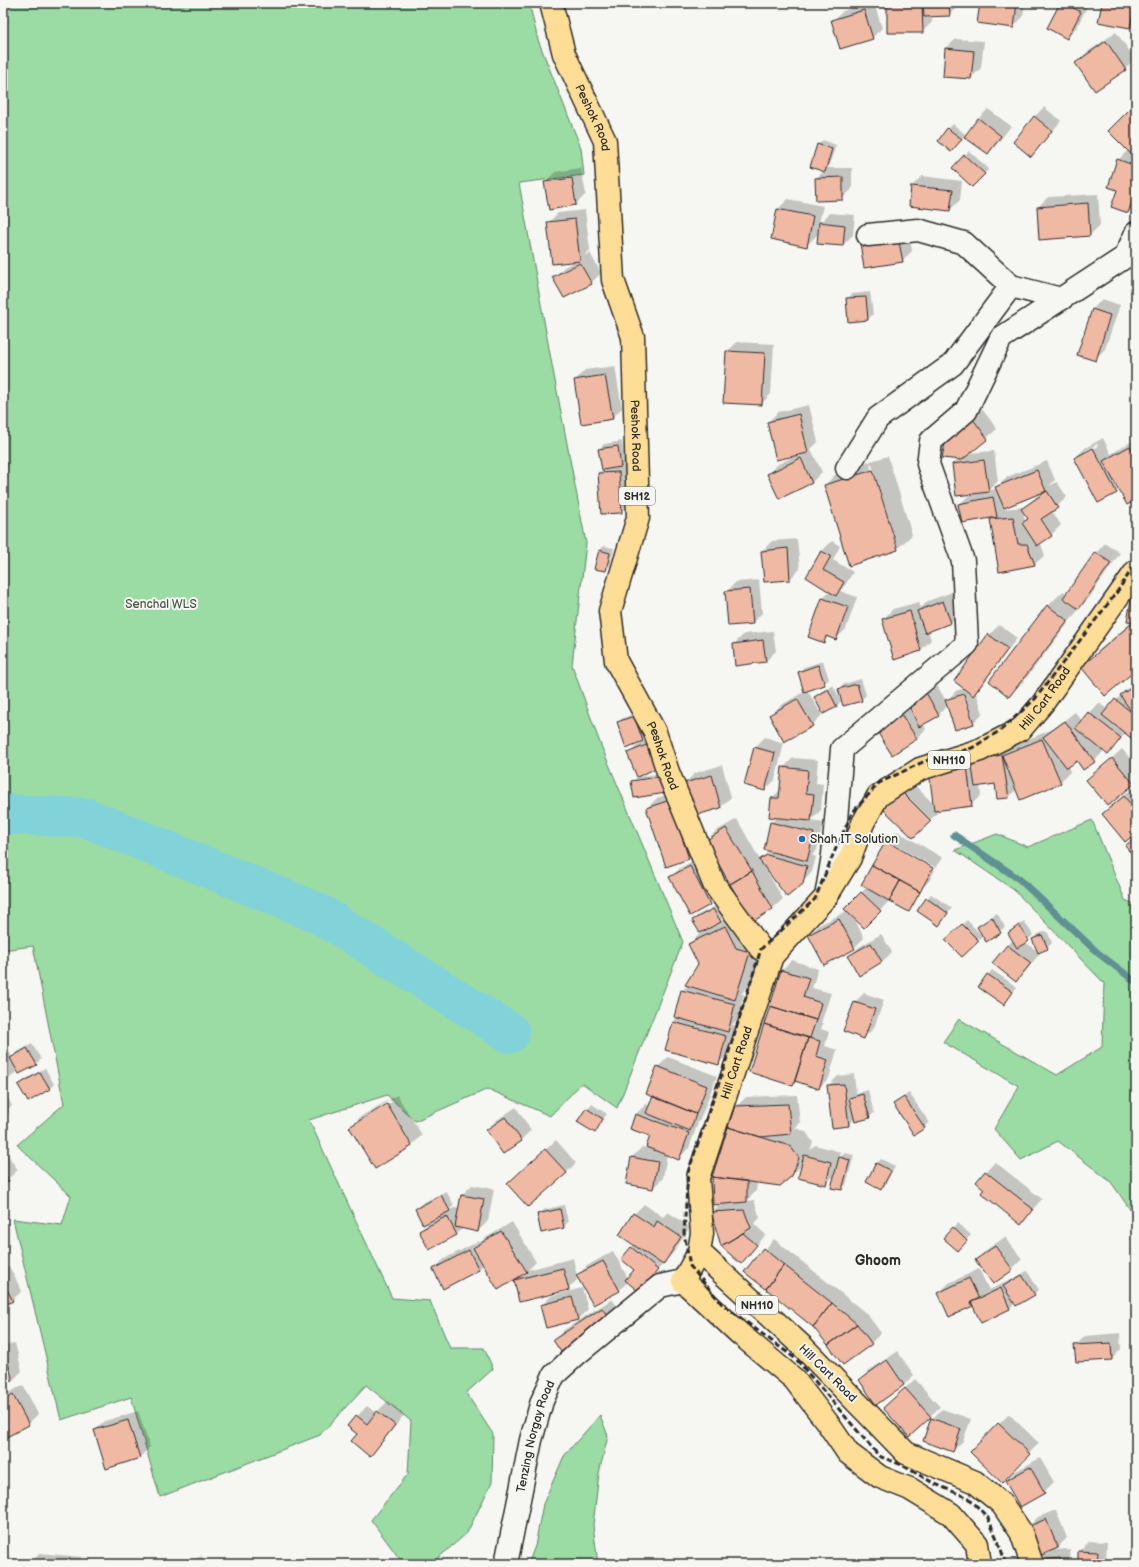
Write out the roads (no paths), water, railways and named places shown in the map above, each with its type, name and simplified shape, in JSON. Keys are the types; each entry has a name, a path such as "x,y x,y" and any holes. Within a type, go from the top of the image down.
{"main road":[{"name":"Peshok Road","path":"551,3 564,54 605,141 613,280 633,337 638,518 610,611 616,660 655,732 668,772 714,884 761,949 772,956"},
{"name":"Hill Cart Road","path":"1032,1564 1021,1532 1002,1504 975,1482 906,1453 803,1347 699,1252 702,1233 698,1178 772,956 826,897 850,858 863,823 878,796 920,769 980,750 1021,729 1043,702 1136,571"},
{"path":"699,1252 682,1281 740,1334 794,1379 848,1453 880,1477 910,1489 951,1514 977,1544 980,1564"}],"street":[{"path":"868,235 918,230 964,243 1011,286 1061,299"},
{"path":"826,897 833,855 842,748 967,644 963,561 928,464 931,441 966,411 1001,338 1125,256 1136,233"},
{"path":"847,468 878,418 952,364 1011,286"},
{"name":"Tenzing Norgay Road","path":"506,1564 531,1440 542,1401 554,1375 660,1286 682,1281"}],"waterway":[{"path":"3,814 87,818 320,914 510,1033"},
{"path":"954,835 1019,879 1098,953 1136,982"}],"railway":[{"path":"1006,1564 988,1518 969,1498 935,1484 902,1465 879,1456 796,1359 722,1304 690,1266 684,1233 688,1172 719,1083 761,949 815,899 852,813 879,783 925,761 972,748 1001,730 1035,699 1117,592 1136,563"}],"place":[{"name":"Shah IT Solution","path":"802,839"}],"district":[{"name":"Ghoom","path":"878,1260"}],"park label":[{"name":"Senchal WLS","path":"161,604"}]}
